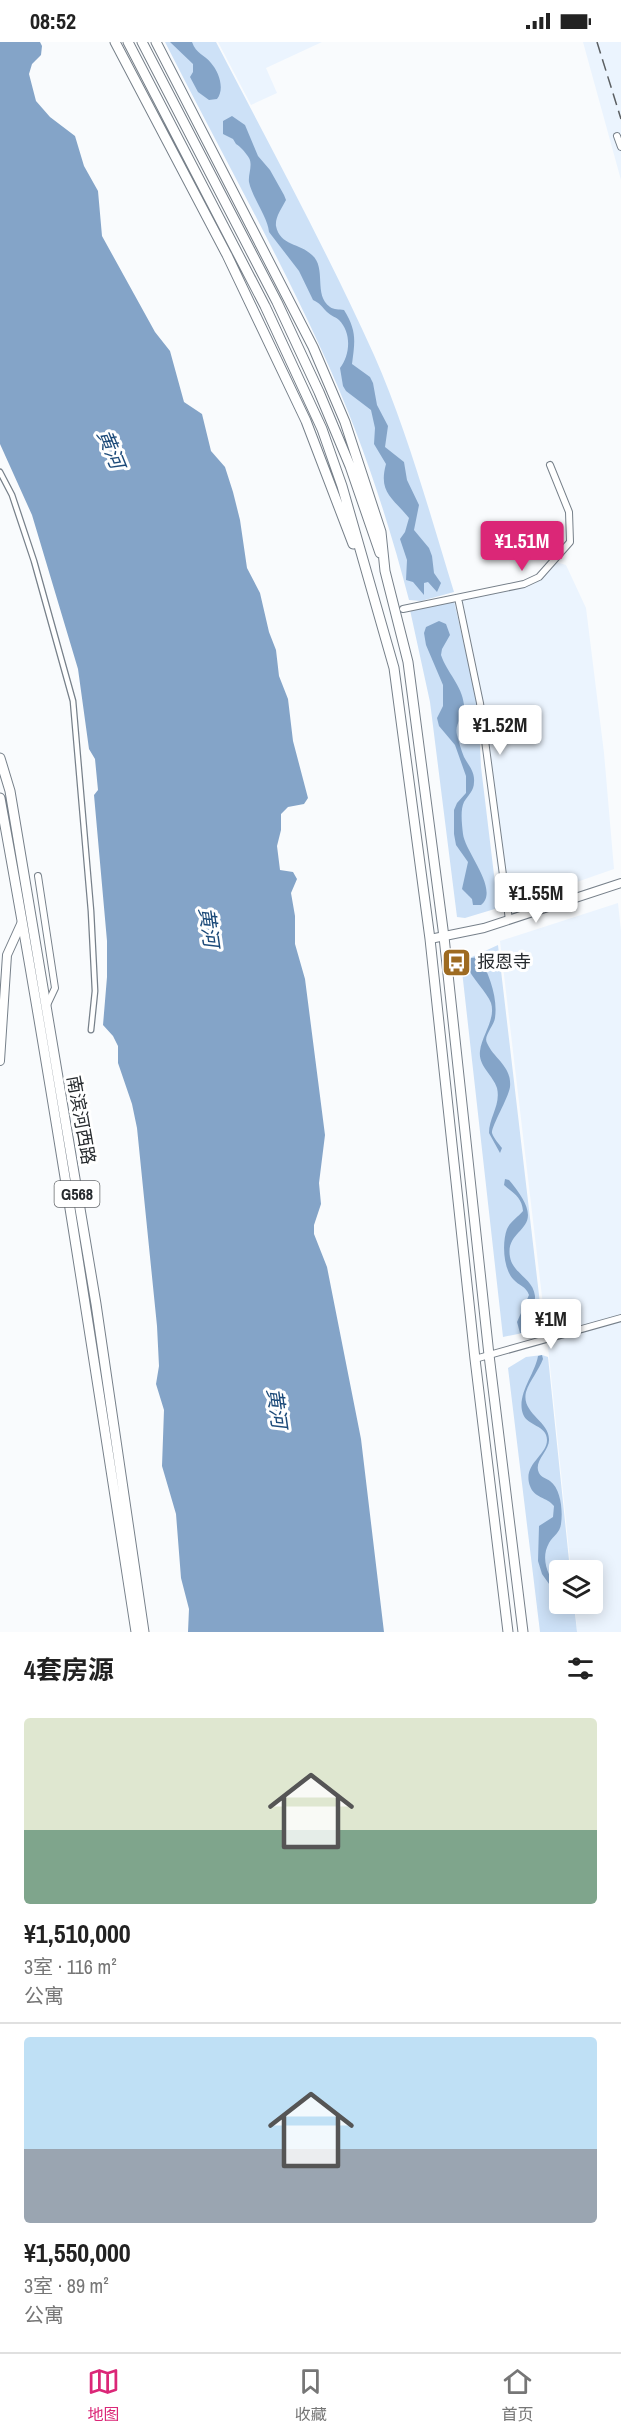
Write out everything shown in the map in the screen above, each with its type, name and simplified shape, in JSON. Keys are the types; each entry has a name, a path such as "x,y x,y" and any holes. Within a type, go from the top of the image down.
{"main road":[{"path":"116,42 227,255 306,421 351,538 366,589 380,616"},
{"path":"128,42 265,306 322,429 342,486 394,668 430,939 475,1359 508,1632"},
{"path":"142,42 277,302 328,411 350,466 385,571 408,662 444,937 489,1355 523,1632"},
{"path":"156,42 313,347 345,422 367,488 381,532 385,571"},
{"name":"南滨河西路","path":"0,758 10,791 94,1292 144,1632"},
{"name":"南滨河西路","path":"0,798 23,921 136,1632"}],"street":[{"path":"617,136 621,147"},
{"path":"404,609 533,581 560,556 570,542 569,512 550,465"},
{"path":"0,472 12,495 34,561 74,701 91,923 94,991 91,1030"},
{"path":"458,598 480,703 509,920"},
{"path":"38,876 55,988 45,1008"},
{"path":"430,939 509,920 621,883"},
{"path":"0,1061 8,955 23,921 31,913"},
{"path":"475,1359 621,1318"}],"shaded area":[{"path":"165,42 216,42 317,237 374,355 407,442 454,592 421,601 409,600 371,474 335,381 285,273"},
{"path":"218,42 322,42 266,68 277,93 251,105"},
{"path":"583,42 621,42 621,180"},
{"path":"556,562 566,565 586,608 604,753 614,869 502,908 478,705 454,601 534,584"},
{"path":"454,601 478,705 481,767 498,908 465,918 457,917 430,702 410,610"},
{"path":"618,903 621,931 621,1632 577,1632 576,1614 603,1614 603,1560 570,1560 549,1356 500,941"},
{"path":"498,945 543,1329 503,1337 461,962"},
{"path":"542,1355 548,1357 569,1560 549,1560 549,1614 575,1614 577,1632 540,1632 508,1368 526,1357"}],"water":[{"name":"黄河","path":"0,42 40,42 42,46 41,55 32,64 29,74 36,101 50,117 75,136 84,166 98,191 102,236 155,332 170,351 184,402 202,414 211,451 225,467 240,520 247,568 260,593 269,632 276,650 279,676 288,699 293,741 308,798 304,804 288,807 281,814 281,830 277,846 280,870 293,872 297,879 291,893 295,916 295,944 305,979 325,1135 319,1183 321,1204 314,1225 314,1234 327,1267 361,1439 384,1632 188,1632 189,1609 181,1578 176,1514 162,1466 164,1410 156,1384 159,1366 157,1326 137,1128 132,1104 118,1063 118,1046 103,1025 107,941 94,795 98,790 95,759 89,749 78,669 32,515 0,444"},
{"path":"170,42 192,42 211,63 220,81 221,90 217,99 209,100 198,92 190,77 193,64"},
{"path":"232,116 245,125 258,156 270,170 286,200 277,219 278,232 286,241 307,251 316,260 325,302 332,308 344,310 351,324 354,342 352,364 370,377 377,405 388,426 385,447 404,462 407,480 419,505 414,530 429,548 432,556 434,573 441,583 437,592 428,582 424,583 424,595 413,582 406,580 407,560 400,539 405,532 409,518 386,489 384,474 386,464 374,444 375,428 371,410 346,391 343,386 340,368 348,351 346,331 339,320 313,300 299,271 269,232 249,182 251,164 249,158 233,139 223,134 223,121"},
{"path":"439,621 446,624 450,635 441,655 463,698 463,712 456,730 464,757 472,771 474,785 463,805 462,826 465,842 484,881 486,898 481,905 473,905 472,899 462,889 468,862 456,845 454,810 466,793 466,776 455,745 439,726 437,718 443,706 443,685 426,645 424,633 426,627"},
{"path":"480,957 494,994 496,1010 486,1040 505,1068 510,1080 509,1092 492,1130 502,1148 500,1153 489,1133 497,1100 497,1088 483,1066 480,1056 481,1045 492,1015 491,1003 466,964 471,958"},
{"path":"505,1179 509,1180 522,1197 527,1210 528,1219 510,1246 512,1263 531,1285 535,1296 522,1322 525,1333 520,1333 517,1322 529,1295 510,1274 505,1262 504,1248 507,1229 523,1211 519,1199 504,1185"},
{"path":"542,1355 543,1359 526,1392 527,1406 548,1433 549,1443 538,1464 538,1469 541,1476 557,1489 562,1513 558,1532 546,1549 545,1561 549,1573 549,1584 542,1574 538,1561 539,1526 553,1517 554,1506 534,1493 528,1478 547,1440 544,1431 525,1418 522,1407 524,1392 538,1356"}],"railway":[{"path":"597,42 621,119"}],"place":[{"name":"报恩寺","path":"456,962"}]}
